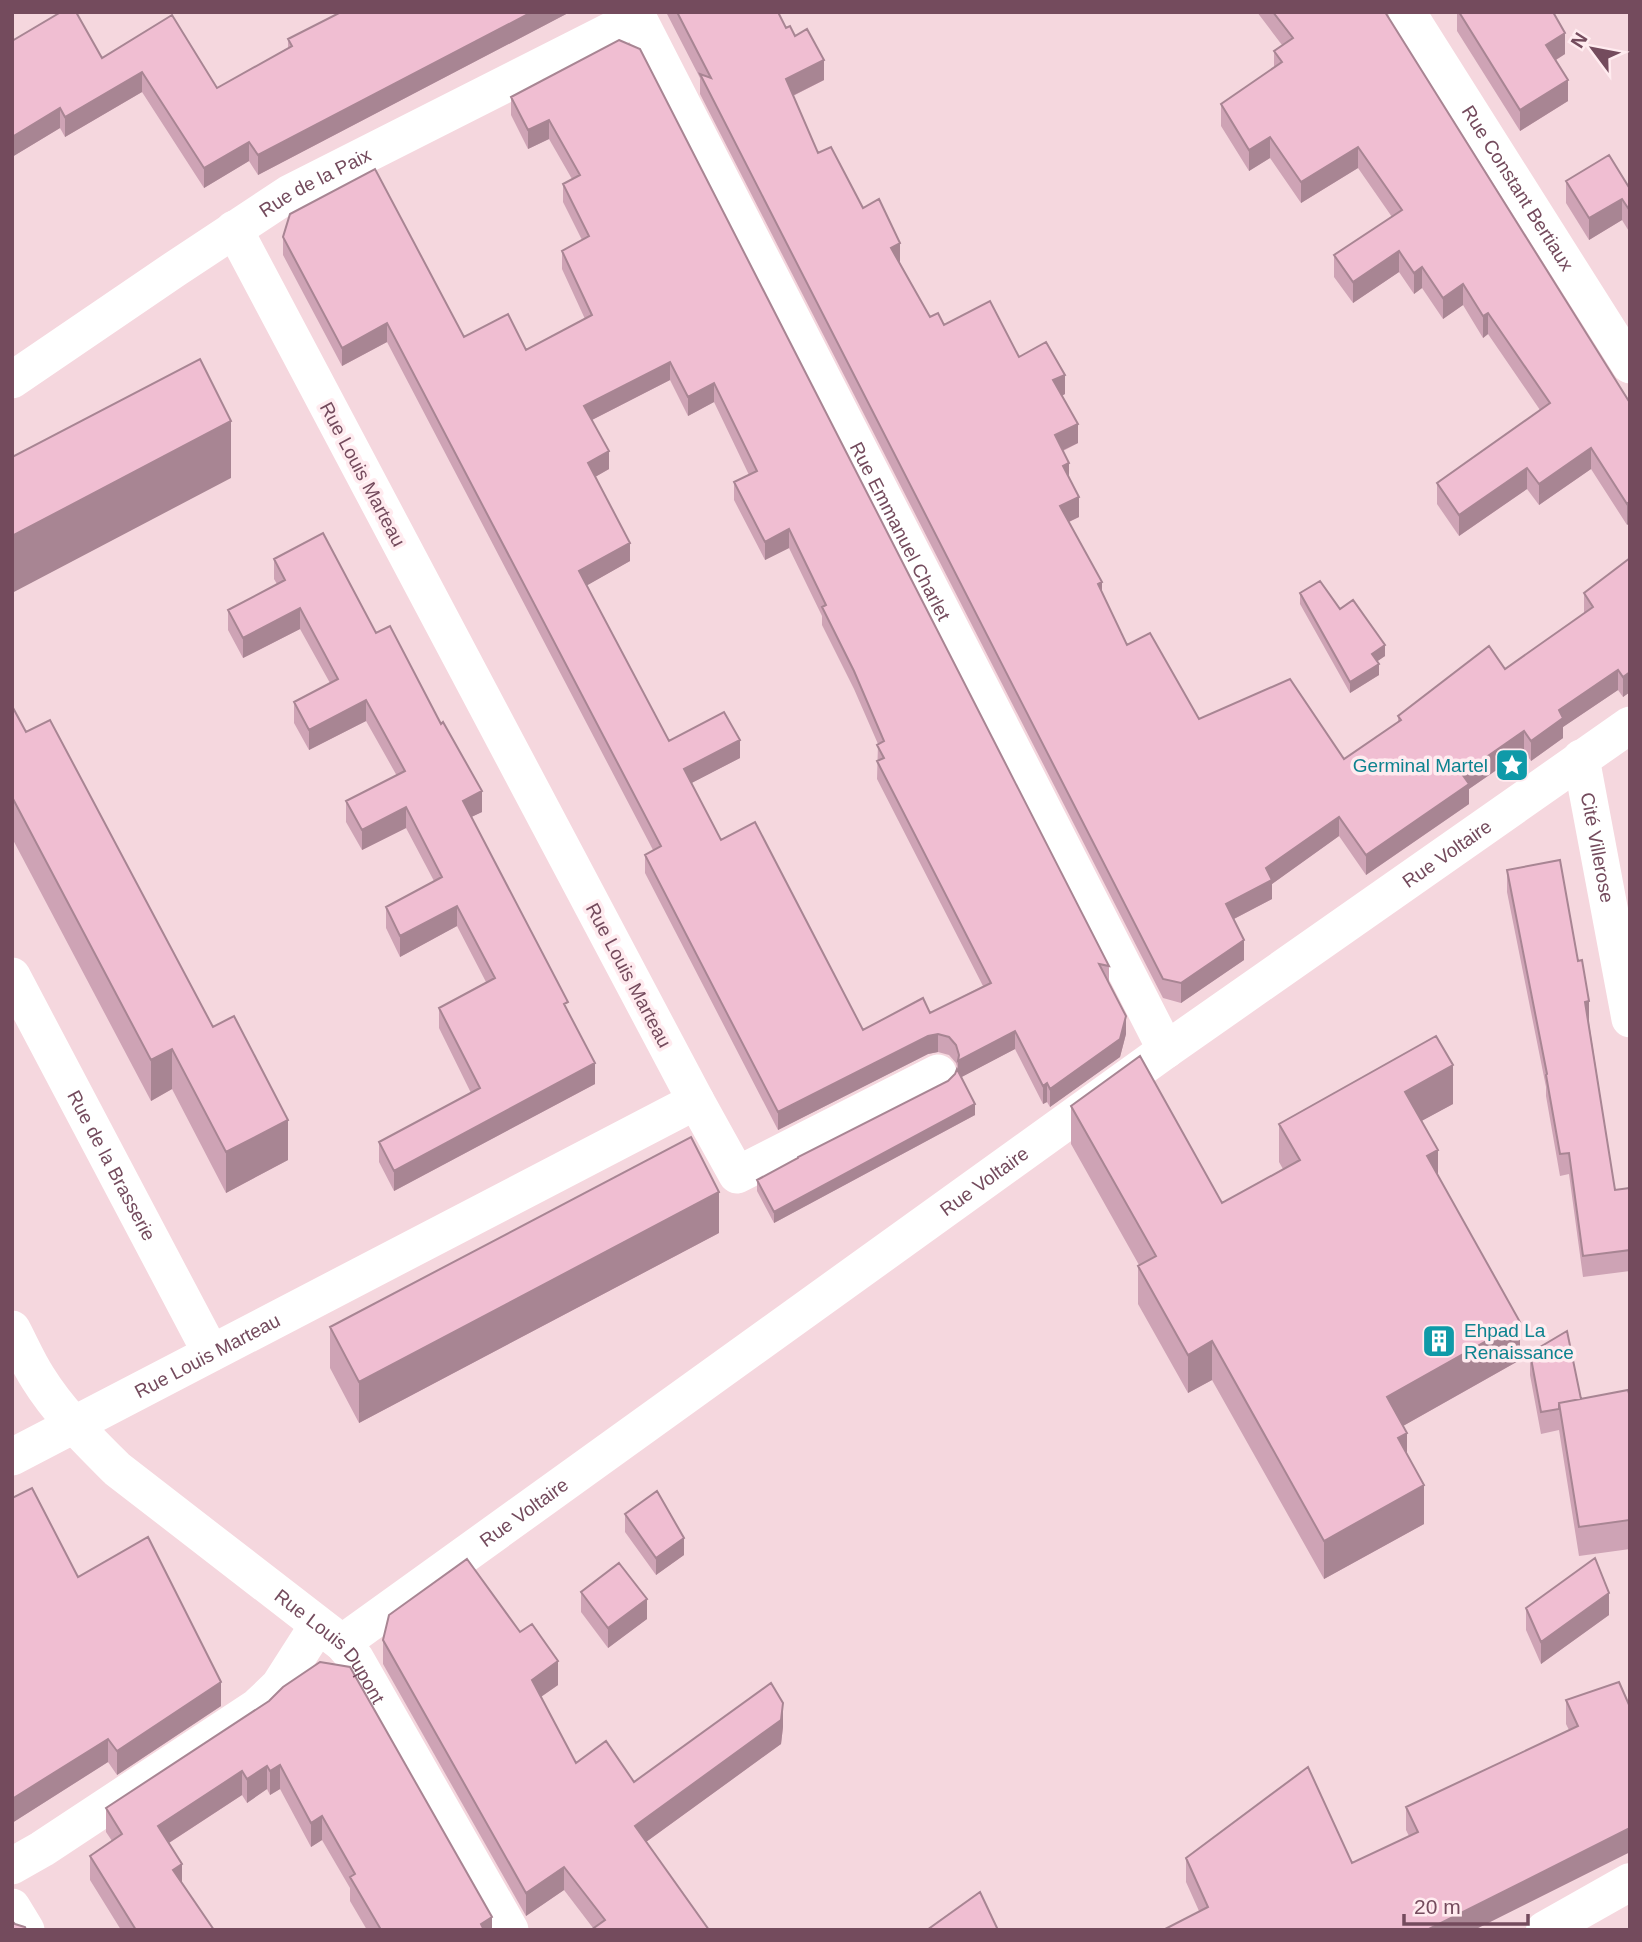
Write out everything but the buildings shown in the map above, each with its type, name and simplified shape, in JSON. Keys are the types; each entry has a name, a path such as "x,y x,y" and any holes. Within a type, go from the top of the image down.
{"main road":[{"path":"1545,1930 1630,1882"}],"street":[{"name":"Rue Constant Bertiaux","path":"1407,12 1630,365"},
{"name":"Rue de la Paix","path":"12,380 290,193 636,15"},
{"name":"Rue Emmanuel Charlet","path":"636,15 1166,1050"},
{"name":"Rue Louis Marteau","path":"12,1457 696,1101 234,229"},
{"name":"Rue Voltaire","path":"12,1866 257,1707 330,1634 1630,726"},
{"name":"Cité Villerose","path":"1581,758 1630,1019"},
{"name":"Rue de la Brasserie","path":"12,976 211,1353"},
{"path":"696,1101 737,1175 938,1073"},
{"name":"Rue Louis Dupont","path":"12,1329 52,1399 117,1469 330,1634 355,1658 510,1930"},
{"path":"12,1907 26,1930"}],"shaded area":[{"path":"12,12 1630,12 1630,1930 12,1930"}],"place":[{"name":"Germinal Martel","path":"1512,765"},
{"name":"Ehpad La Renaissance","path":"1439,1341"}]}
